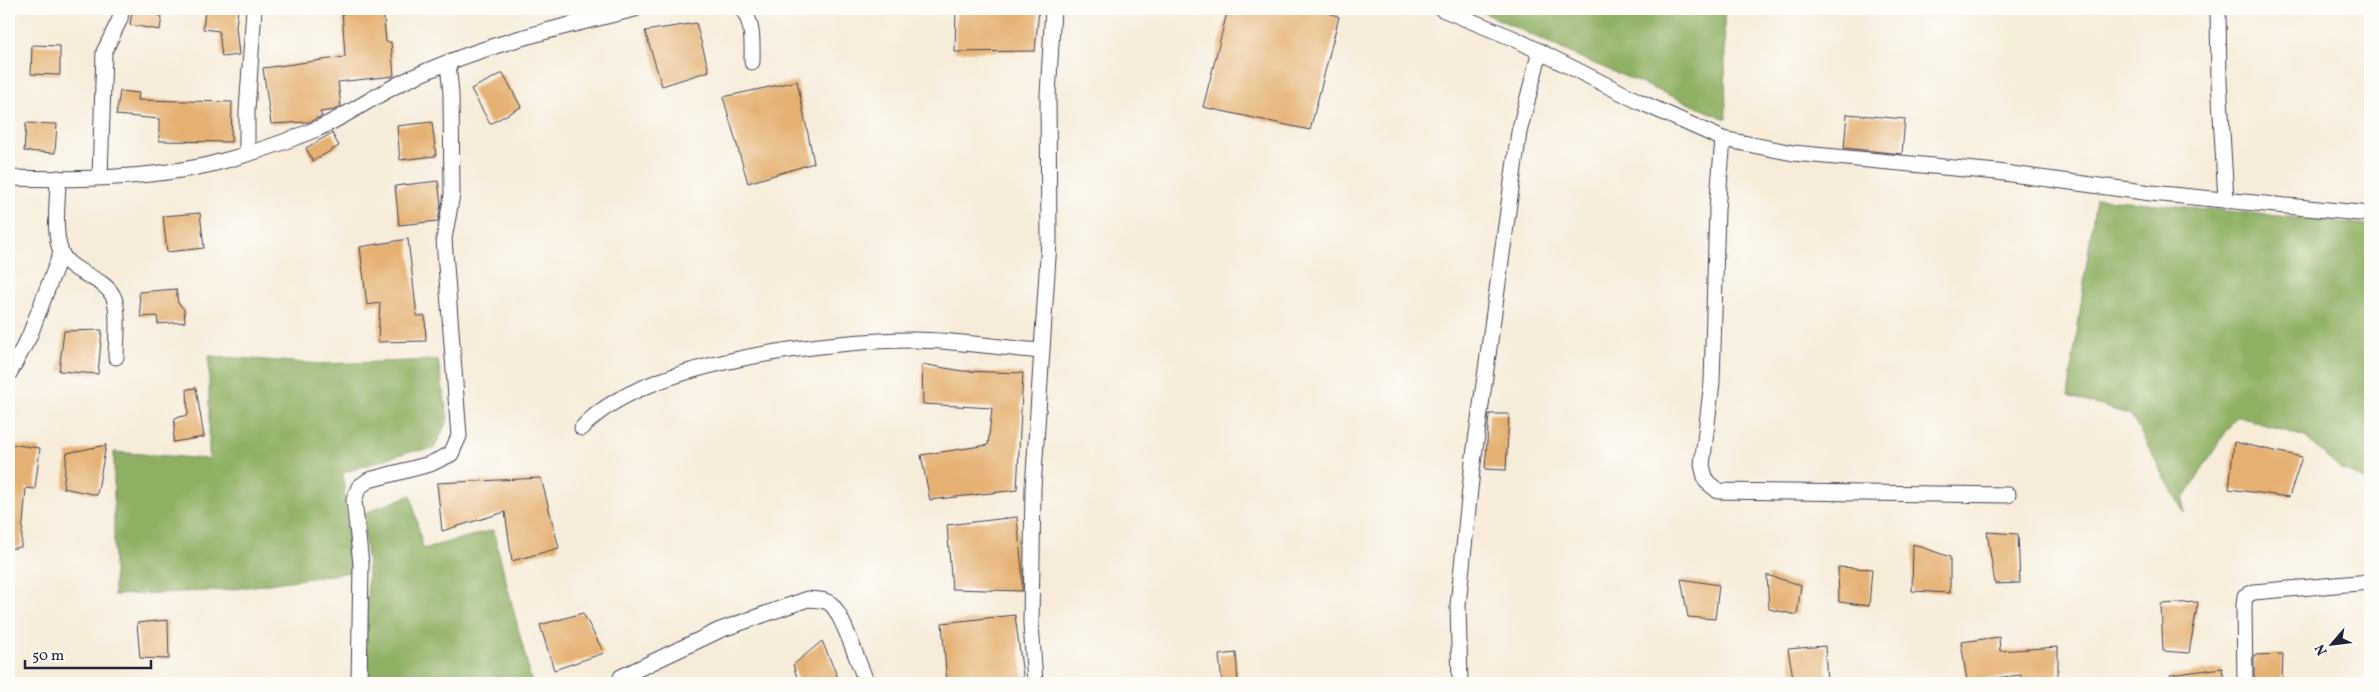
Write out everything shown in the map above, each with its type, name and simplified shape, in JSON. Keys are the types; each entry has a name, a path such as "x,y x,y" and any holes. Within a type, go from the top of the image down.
{"street":[{"path":"100,177 104,52 120,19 121,9"},
{"path":"246,153 254,9"},
{"path":"9,178 146,175 208,164 320,127 405,81 448,62 547,30 635,9"},
{"path":"742,9 747,15 752,37 752,62"},
{"path":"1035,683 1031,623 1032,546 1049,242 1048,95 1053,9"},
{"path":"1442,9 1540,51 1638,101 1723,139 1793,153 1997,172 2226,200 2370,214"},
{"path":"2218,9 2219,81 2226,200"},
{"path":"1460,683 1458,605 1472,470 1519,132 1540,51"},
{"path":"358,683 361,564 354,500 358,487 369,480 430,464 451,454 459,436 444,239 452,195 451,94 448,62"},
{"path":"1723,139 1717,209 1712,382 1702,465 1706,481 1718,492 2008,495"},
{"path":"9,374 29,337 61,253 58,234 58,178"},
{"path":"61,253 88,277 104,285 113,296 116,305 116,357"},
{"path":"582,428 594,415 622,398 674,377 754,356 834,343 915,340 1042,351"},
{"path":"2245,683 2244,605 2246,596 2254,592 2370,582"},
{"path":"621,677 720,630 808,600 824,600 832,605 843,624 867,683"}],"green space":[{"path":"1476,9 1724,9 1726,119 1588,61"},
{"path":"2096,198 2370,225 2370,483 2341,469 2305,437 2236,416 2184,498 2184,513 2131,415 2068,396"},
{"path":"209,356 321,364 438,360 448,419 434,449 407,452 343,473 351,572 227,590 114,595 114,452 209,459"},
{"path":"411,495 423,549 493,530 532,683 365,683 368,567 362,514"}],"building":[{"path":"205,9 238,9 236,27 239,55 222,57 219,31 203,29"},
{"path":"342,9 383,9 386,42 391,42 394,76 338,82 341,106 334,110 320,112 322,116 309,122 271,124 263,68 345,57"},
{"path":"956,9 1039,9 1035,51 955,52"},
{"path":"1228,9 1321,9 1339,17 1310,130 1203,107"},
{"path":"132,11 162,16 160,30 130,25"},
{"path":"696,23 709,71 662,86 645,31"},
{"path":"32,45 60,46 60,75 31,74"},
{"path":"503,73 521,107 490,124 471,89"},
{"path":"797,81 814,163 748,183 723,97"},
{"path":"120,91 139,93 138,100 232,102 231,142 159,141 159,119 116,115"},
{"path":"1847,114 1905,119 1902,154 1844,148"},
{"path":"432,122 436,156 400,160 397,126"},
{"path":"26,123 57,124 55,153 24,151"},
{"path":"332,133 339,146 313,161 306,148"},
{"path":"438,181 441,204 438,221 399,225 395,186"},
{"path":"200,213 204,248 167,252 163,216"},
{"path":"408,239 417,316 425,316 426,341 378,342 380,303 367,305 360,247"},
{"path":"176,289 178,303 184,309 185,322 158,324 157,316 141,317 139,292"},
{"path":"102,330 98,374 59,371 64,331"},
{"path":"922,364 962,371 1023,373 1017,490 930,500 921,455 988,445 992,408 923,404"},
{"path":"196,388 204,437 173,442 175,418 188,415 187,389"},
{"path":"1489,414 1509,414 1506,470 1485,469"},
{"path":"2234,442 2302,457 2289,497 2229,489"},
{"path":"9,444 40,448 35,489 26,488 21,547 9,549"},
{"path":"106,445 97,495 63,488 67,453"},
{"path":"541,478 559,548 512,561 505,512 442,531 437,483"},
{"path":"1017,517 1022,591 952,589 947,525"},
{"path":"1987,532 2018,534 2020,583 1995,584"},
{"path":"1913,544 1950,557 1950,593 1912,591"},
{"path":"1838,567 1872,569 1869,606 1839,602"},
{"path":"1767,575 1801,585 1797,615 1769,609"},
{"path":"1681,579 1719,585 1715,619 1688,617"},
{"path":"2198,602 2189,653 2163,651 2161,604"},
{"path":"583,613 604,653 554,670 540,625"},
{"path":"1015,615 1024,683 947,683 942,623"},
{"path":"168,620 169,659 140,658 137,623"},
{"path":"1999,637 2000,651 2058,647 2058,683 2021,683 2021,675 1967,681 1961,642"},
{"path":"822,641 839,680 831,683 799,683 793,665"},
{"path":"1825,646 1827,683 1794,683 1788,649"},
{"path":"1236,653 1238,683 1222,683 1219,655"},
{"path":"2283,654 2282,683 2254,683 2254,655"},
{"path":"2222,668 2224,683 2171,683 2170,675"}]}
